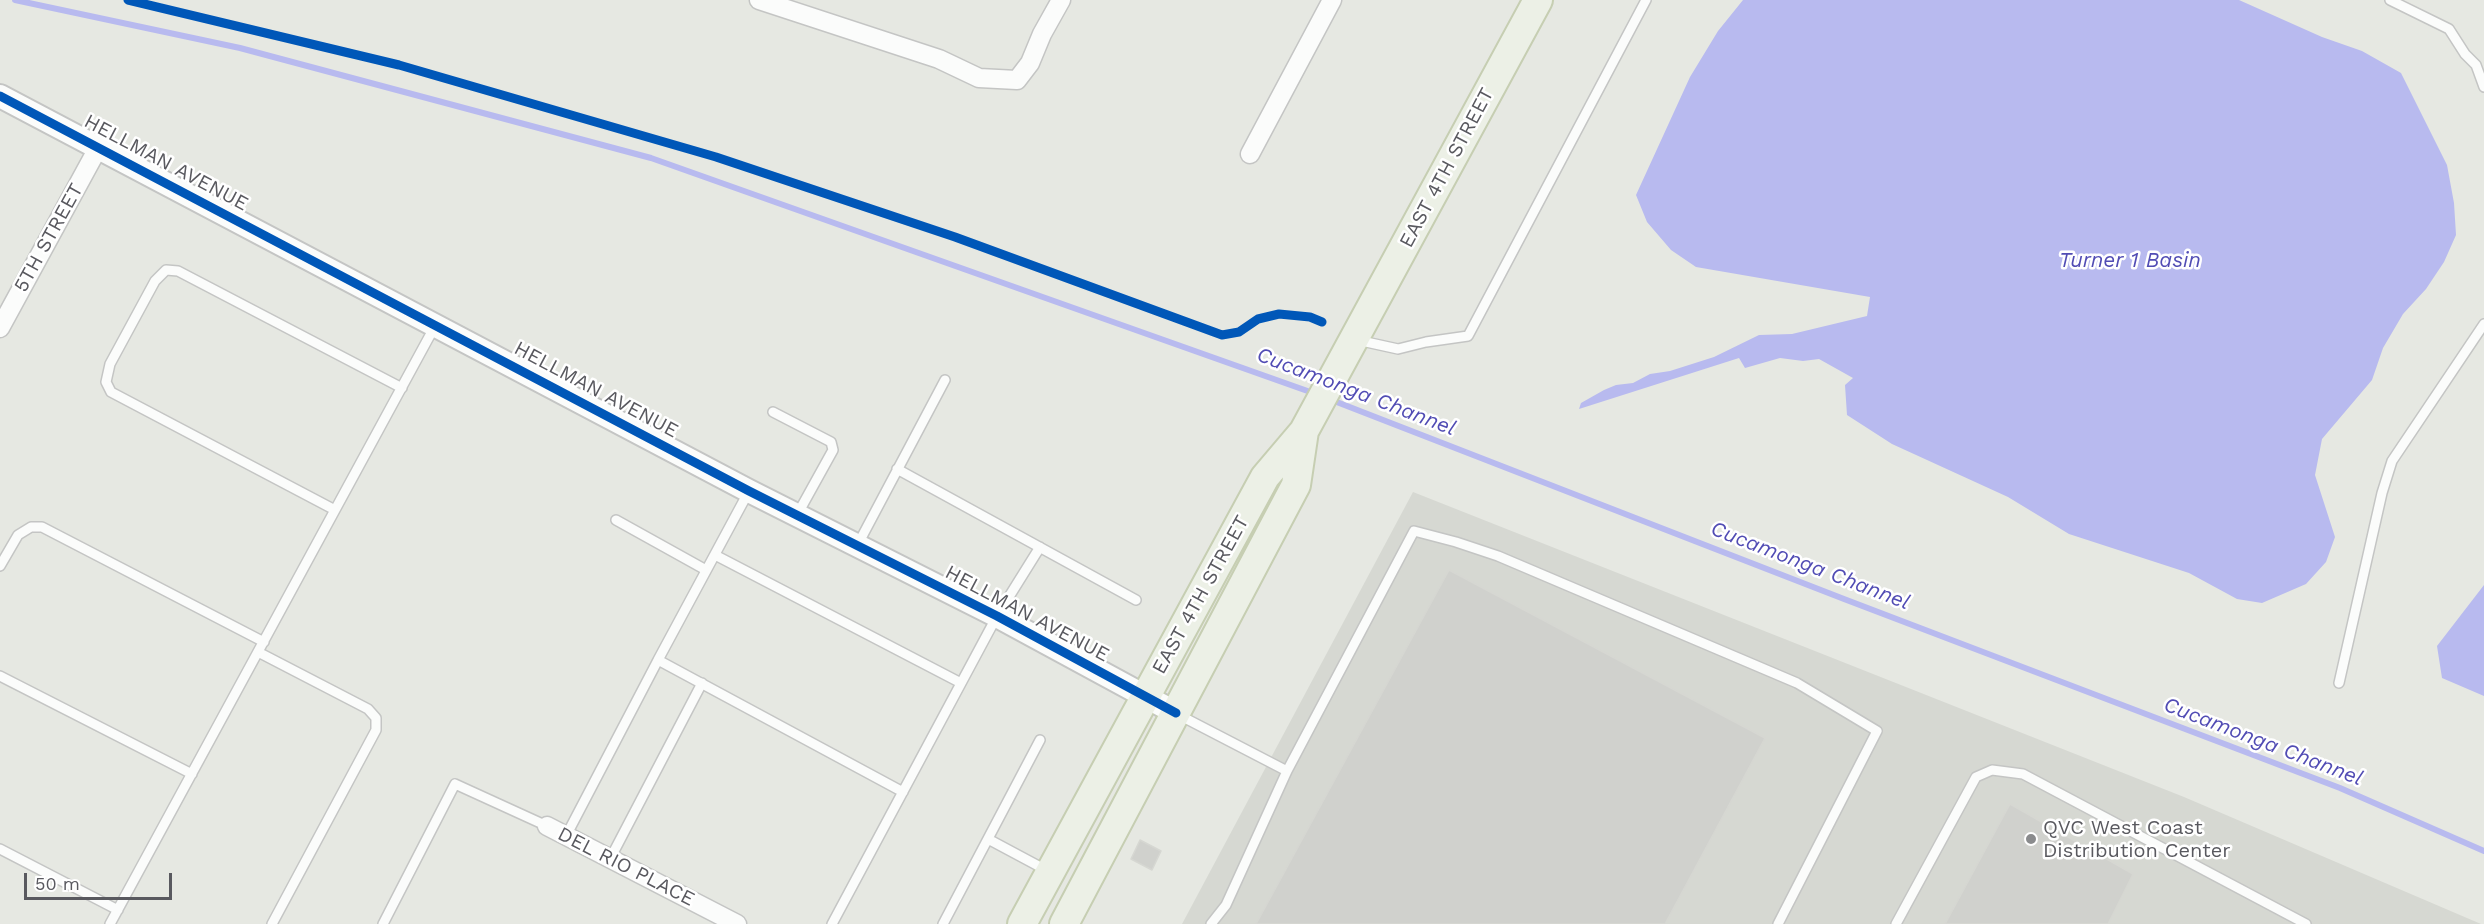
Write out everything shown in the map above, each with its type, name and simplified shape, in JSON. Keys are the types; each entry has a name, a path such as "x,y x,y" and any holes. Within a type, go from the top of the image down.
{"main road":[{"name":"EAST 4TH STREET","path":"1022,924 1265,477 1304,431 1538,0"},
{"name":"EAST 4TH STREET","path":"1064,924 1296,485 1304,431"}],"street":[{"path":"760,0 939,59 979,78 1017,80 1030,63 1042,34 1061,0"},
{"path":"1250,154 1332,0"},
{"name":"HELLMAN AVENUE","path":"0,96 749,491 997,616 1176,714"},
{"name":"5TH STREET","path":"0,328 98,148"},
{"name":"DEL RIO PLACE","path":"547,826 736,924"}],"lane":[{"path":"1354,339 1398,349 1468,336 1646,0"},
{"path":"2390,0 2449,29 2476,65 2484,87"},
{"path":"335,510 111,392 106,382 110,364 155,281 166,270 178,271 402,388"},
{"path":"2339,683 2382,493 2392,461 2484,324"},
{"path":"110,924 435,327"},
{"path":"857,546 945,380"},
{"path":"772,412 831,442 833,450 797,515"},
{"path":"897,469 1136,600"},
{"path":"566,836 749,491"},
{"path":"616,520 706,570"},
{"path":"0,566 18,535 31,527 42,527 264,642"},
{"path":"1211,924 1226,905 1287,771 1414,531 1498,556 1797,682 1877,731 1778,924"},
{"path":"832,924 997,616 1040,547"},
{"path":"715,555 961,683"},
{"path":"258,652 368,709 376,718 376,730 273,924"},
{"path":"658,660 903,792"},
{"path":"0,676 192,774"},
{"path":"610,859 702,683"},
{"path":"1176,714 1287,771"},
{"path":"943,924 1040,740"},
{"path":"1896,924 1976,777 1992,770 2023,774 2306,924"},
{"path":"383,924 455,784 547,826"},
{"path":"988,839 1050,872"},
{"path":"0,849 118,910"}],"shaded area":[{"path":"1413,492 2184,797 2481,924 1182,924"}],"water":[{"name":"Turner 1 Basin","path":"1743,0 2239,0 2322,37 2362,51 2401,73 2447,165 2454,203 2456,235 2444,262 2426,289 2403,314 2383,348 2372,380 2322,439 2315,475 2335,537 2326,562 2306,584 2262,603 2237,599 2189,573 2069,534 2008,497 1892,444 1847,415 1845,385 1853,378 1819,359 1803,361 1780,358 1745,368 1739,358 1579,409 1581,403 1616,385 1633,383 1650,374 1670,371 1714,357 1759,335 1792,334 1867,316 1870,297 1696,267 1671,250 1647,222 1636,195 1690,77 1718,31"},
{"path":"2484,585 2484,696 2442,678 2437,646"}],"building":[{"path":"1449,570 1765,738 1665,924 1256,924"},
{"name":"QVC West Coast Distribution Center","path":"2010,804 2133,874 2108,924 1945,924"},
{"path":"1140,840 1161,851 1152,870 1131,859"}],"waterway":[{"name":"Cucamonga Channel","path":"15,0 240,48 651,158 1316,394"},
{"name":"Cucamonga Channel","path":"1329,399 2340,788 2484,851"}],"cycle path":[{"path":"128,0 399,65 716,157 955,237 1222,335 1239,332 1258,319 1279,314 1310,317 1322,322"},
{"path":"0,96 749,491 997,616 1176,713"}],"place":[{"name":"QVC West Coast Distribution Center","path":"2031,839"}]}
